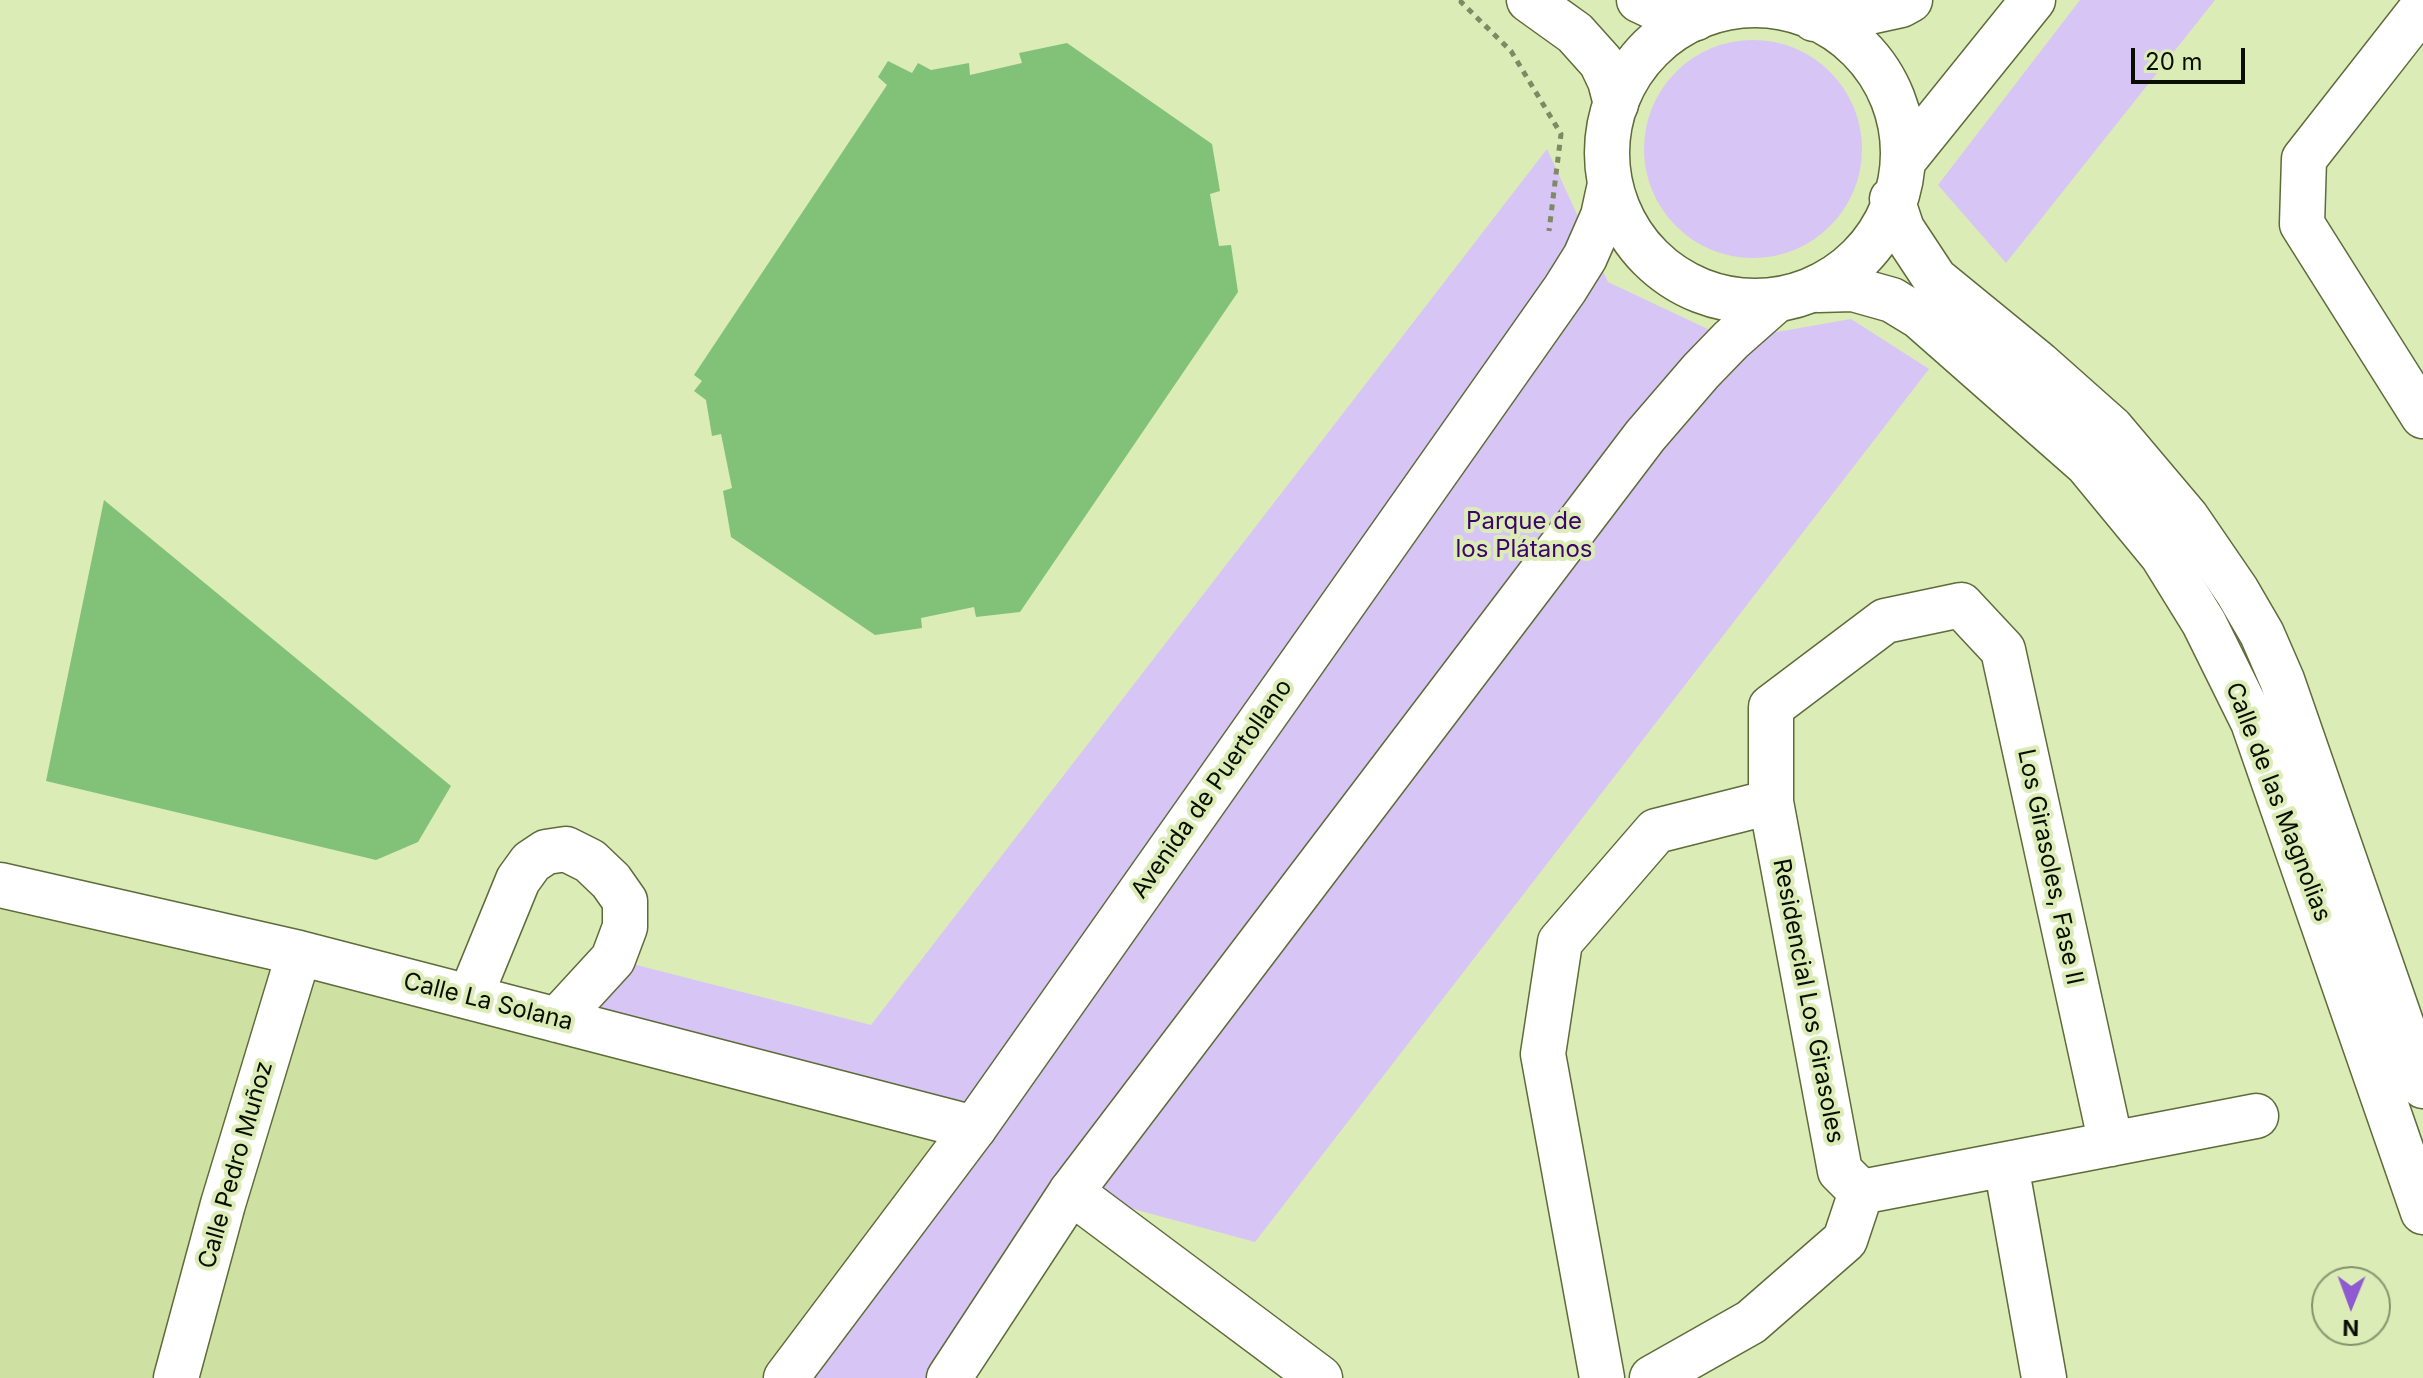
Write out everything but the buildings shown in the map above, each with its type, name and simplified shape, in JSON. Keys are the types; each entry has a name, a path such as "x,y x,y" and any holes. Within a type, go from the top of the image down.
{"main road":[{"path":"1529,0 1575,33 1601,62 1616,104"},
{"path":"1639,0 1671,15 1696,18"},
{"path":"1910,0 1860,14 1814,19 1778,7 1744,4 1717,9 1669,34 1647,52 1626,77 1607,140 1610,184 1621,220 1634,245 1660,272 1703,291 1774,302 1818,290 1849,271 1869,248 1898,180 2033,0"},
{"path":"2423,7 2304,159 2302,224 2423,416"},
{"name":"Calle de las Magnolias","path":"1814,19 1843,32 1866,53 1890,87 1899,117 1898,180 1902,229 1935,279 2111,428 2187,518 2262,634 2282,680 2412,1085 2423,1212"},
{"name":"Avenida de Puertollano","path":"786,1378 974,1128 1565,289 1585,257 1603,216 1610,184"},
{"name":"Calle de las Magnolias","path":"1818,290 1853,289 1892,300 1920,317 2087,464 2162,555 2204,623 2253,722 2412,1085"},
{"path":"949,1378 1071,1192 1645,436 1721,351 1774,302"},
{"name":"Residencial Los Girasoles","path":"1861,1192 1840,1171 1771,802 1771,707 1885,621 1961,605"},
{"name":"Los Girasoles, Fase II","path":"1961,605 2003,650 2111,1144"},
{"path":"1602,1378 1543,1054 1560,942 1656,831 1771,802"},
{"path":"470,997 518,880 531,862 546,852 566,849 590,861 611,881 625,901 625,927 613,959 557,1020"},
{"name":"Calle La Solana","path":"0,885 299,953 974,1128"},
{"name":"Calle Pedro Muñoz","path":"176,1378 223,1204 299,953"},
{"path":"1652,1378 1751,1322 1845,1240 1861,1192 2256,1116"},
{"path":"2006,1165 2044,1378"},
{"path":"1071,1192 1320,1378"}],"path":[{"path":"1462,0 1511,51 1561,134 1548,240"}],"shaded area":[{"path":"0,891 974,1128 786,1378 0,1378"}],"green space":[{"path":"2080,0 2215,0 2006,263 1938,185"},
{"path":"1753,40 1795,49 1830,72 1853,107 1862,149 1853,191 1830,226 1795,249 1753,258 1711,249 1676,226 1653,191 1644,149 1653,107 1676,72 1711,49"},
{"name":"Parque de los Plátanos","path":"1547,149 1608,282 1731,340 1851,319 1929,369 1255,1242 1071,1192 944,1378 796,1378 974,1128 557,1020 613,959 871,1025"}]}
